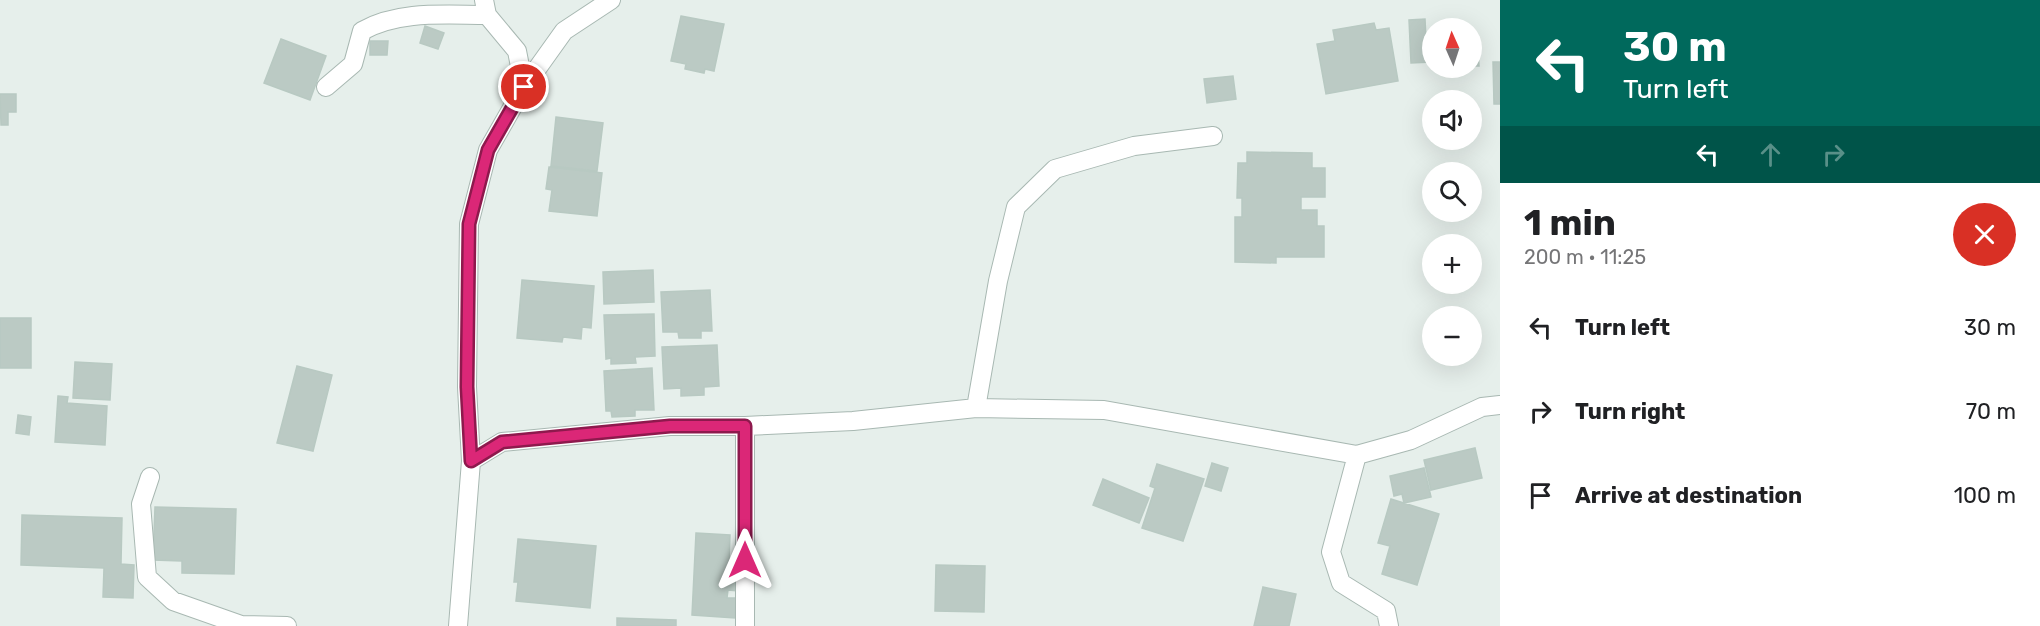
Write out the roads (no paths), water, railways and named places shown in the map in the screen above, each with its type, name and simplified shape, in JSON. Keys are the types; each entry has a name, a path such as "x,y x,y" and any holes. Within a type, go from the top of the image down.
{"street":[{"path":"458,626 471,461 467,387 469,224 488,150 524,87 564,31 611,0"},
{"path":"326,87 353,64 362,31 378,22 486,7 517,51 524,87"},
{"path":"976,408 998,281 1016,207 1055,169 1134,146 1213,136"},
{"path":"471,461 502,442 670,426 745,426 853,421 976,408 1104,410 1357,455 1411,440 1482,407 1500,405"},
{"path":"745,426 745,626"},
{"path":"1357,455 1331,552 1341,583 1386,611 1389,626"},
{"path":"150,477 141,504 147,577 173,601 231,622 241,625 287,626"}]}
